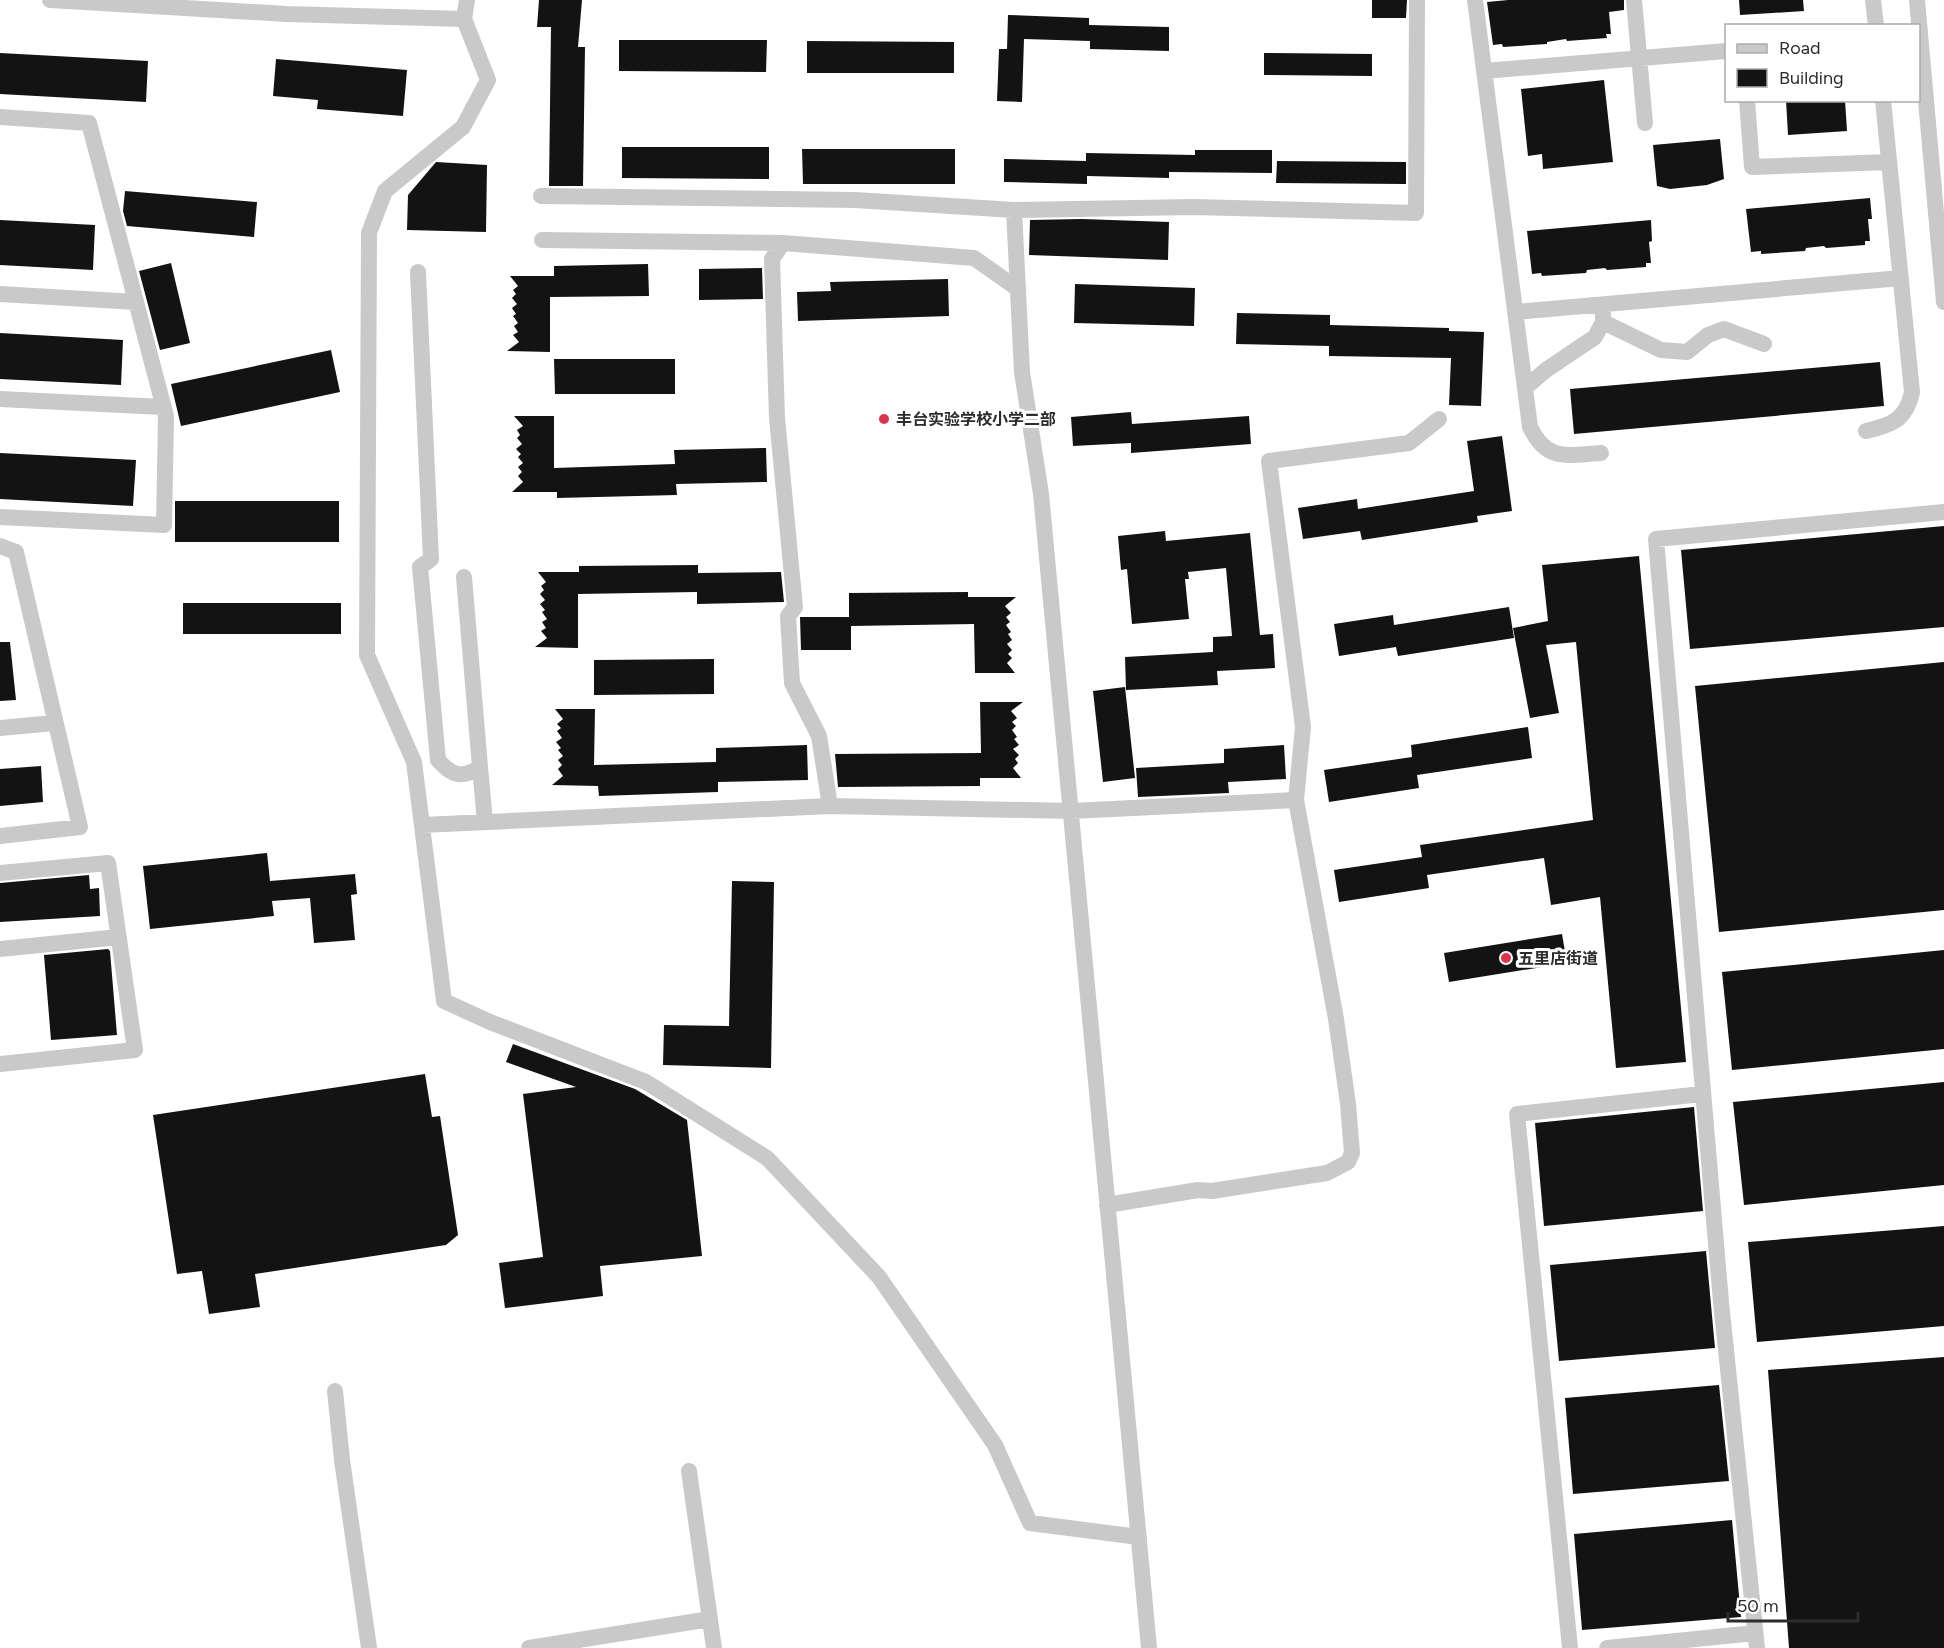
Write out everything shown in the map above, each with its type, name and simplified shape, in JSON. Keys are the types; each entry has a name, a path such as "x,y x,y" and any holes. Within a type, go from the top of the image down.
{"street":[{"path":"50,0 286,14 464,19"},
{"path":"467,0 464,19 488,81 463,128 385,191 369,233 367,655 414,762 444,1001 490,1022 646,1082 767,1158 879,1277 995,1445 1030,1522 1138,1538"},
{"path":"541,196 855,200 1014,210 1194,207 1416,213 1417,0"},
{"path":"1475,0 1530,427 1538,442 1548,451 1572,454 1600,453"},
{"path":"1634,0 1645,123"},
{"path":"1873,0 1876,24"},
{"path":"1917,0 1919,24"},
{"path":"1920,34 1944,302"},
{"path":"1484,71 1725,51"},
{"path":"1747,102 1752,167 1889,162"},
{"path":"1866,431 1886,426 1906,412 1912,392 1883,102"},
{"path":"0,117 89,123 166,416 164,525 0,517"},
{"path":"1014,210 1022,372 1041,494 1149,1648"},
{"path":"542,240 783,243 974,258 1018,289"},
{"path":"783,243 772,259 777,418 795,607 788,616 792,684 819,736 830,806"},
{"path":"418,272 431,560 420,567 438,760 447,770 457,775 470,774 480,767"},
{"path":"1515,312 1901,278"},
{"path":"0,294 136,302"},
{"path":"1525,388 1546,370 1595,337 1603,322 1604,304"},
{"path":"1603,322 1662,350 1687,352 1707,335 1724,329 1764,344"},
{"path":"0,399 164,407"},
{"path":"1107,1204 1327,1173 1348,1162 1352,1153 1348,1104 1336,1019 1296,800 1303,727 1269,461 1409,443 1439,419"},
{"path":"1607,1648 1756,1641 1702,1094 1656,539 1944,512"},
{"path":"0,546 16,552 80,827 0,836"},
{"path":"464,577 484,822"},
{"path":"0,728 54,723"},
{"path":"422,825 830,806 1071,811 1296,800"},
{"path":"0,873 108,863 135,1050 0,1064"},
{"path":"0,949 119,938"},
{"path":"1570,1648 1517,1114 1702,1094"},
{"path":"335,1391 342,1460 369,1648"},
{"path":"689,1471 714,1648"},
{"path":"528,1648 710,1619"}],"building":[{"path":"539,0 582,0 578,47 585,47 583,186 549,186 551,27 537,27"},
{"path":"1372,0 1407,0 1406,18 1372,18"},
{"path":"1624,0 1624,10 1609,12 1611,34 1606,34 1607,38 1567,41 1566,39 1547,42 1547,44 1503,47 1502,44 1493,45 1487,2"},
{"path":"1739,0 1803,0 1804,11 1740,15"},
{"path":"1008,15 1089,18 1089,25 1169,27 1169,51 1090,49 1090,41 1024,39 1022,102 997,101 999,49 1007,49"},
{"path":"619,40 767,40 766,72 619,71"},
{"path":"807,41 954,42 954,73 807,73"},
{"path":"0,53 148,61 146,102 0,94"},
{"path":"1264,53 1372,54 1372,76 1264,75"},
{"path":"276,59 407,70 403,116 317,109 318,100 273,96"},
{"path":"1604,80 1613,162 1543,169 1542,154 1528,156 1521,89"},
{"path":"1786,102 1845,102 1847,131 1788,135"},
{"path":"1720,139 1724,179 1707,185 1670,189 1657,186 1653,145"},
{"path":"622,147 769,147 769,179 622,178"},
{"path":"802,149 955,149 955,184 803,184"},
{"path":"1195,150 1272,150 1272,173 1169,172 1169,178 1087,176 1087,184 1004,182 1004,159 1086,161 1086,153 1195,155"},
{"path":"1277,161 1406,162 1406,184 1276,183"},
{"path":"436,162 487,165 486,232 407,230 408,195"},
{"path":"125,191 257,202 254,237 127,226 123,211"},
{"path":"1870,198 1872,219 1868,219 1870,241 1865,241 1865,245 1826,248 1824,246 1806,248 1805,251 1761,254 1761,251 1751,252 1746,209"},
{"path":"0,220 95,225 93,270 0,265"},
{"path":"1030,220 1169,222 1168,260 1029,255"},
{"path":"1651,220 1652,241 1649,242 1651,263 1646,263 1646,267 1607,270 1605,268 1587,270 1586,273 1542,276 1541,273 1532,274 1527,231"},
{"path":"171,263 190,343 160,350 139,271"},
{"path":"648,264 649,296 550,297 550,352 507,351 519,342 513,335 518,332 514,326 518,323 513,316 516,314 512,308 517,304 512,298 516,294 513,290 518,286 510,276 554,276 554,266"},
{"path":"762,268 763,299 699,300 699,269"},
{"path":"948,279 949,316 798,321 797,292 831,291 830,282"},
{"path":"1075,284 1195,288 1194,326 1074,323"},
{"path":"1237,313 1330,315 1330,325 1449,328 1449,331 1484,332 1481,406 1449,405 1451,358 1329,356 1329,346 1236,344"},
{"path":"0,333 123,340 121,385 0,379"},
{"path":"331,350 340,392 181,426 171,384"},
{"path":"554,359 675,359 675,394 555,394"},
{"path":"1880,362 1884,406 1574,434 1570,389"},
{"path":"1131,412 1132,424 1249,416 1251,444 1131,453 1131,443 1073,446 1071,417"},
{"path":"514,416 554,416 554,468 675,464 674,450 766,448 767,482 676,484 677,495 557,498 557,492 512,492 523,482 518,476 522,472 518,467 523,463 518,457 521,454 516,449 522,444 517,438 520,435 517,430 523,426"},
{"path":"1502,436 1512,511 1477,516 1478,522 1362,540 1360,531 1303,539 1298,508 1357,499 1358,509 1474,491 1467,441"},
{"path":"0,453 136,460 133,506 0,499"},
{"path":"175,501 339,501 339,542 175,542"},
{"path":"1944,526 1944,627 1690,649 1681,550"},
{"path":"1165,531 1166,541 1250,533 1260,635 1273,634 1275,668 1217,671 1218,685 1126,690 1125,657 1213,652 1213,637 1232,636 1226,568 1188,572 1189,579 1185,579 1189,619 1132,624 1127,569 1121,570 1118,536"},
{"path":"1639,556 1686,1062 1616,1068 1600,897 1551,905 1544,858 1427,875 1429,888 1339,902 1334,870 1422,857 1420,845 1593,820 1576,642 1546,645 1559,713 1530,718 1513,628 1548,621 1542,565"},
{"path":"698,565 698,573 781,572 784,602 697,604 697,592 578,594 578,648 535,647 547,638 541,631 546,628 542,622 547,619 542,612 545,610 540,604 545,600 540,594 544,590 541,586 546,582 538,572 579,572 579,566"},
{"path":"968,592 968,597 1016,597 1005,606 1011,613 1006,617 1010,622 1006,625 1011,632 1008,634 1012,640 1007,644 1012,650 1008,654 1012,658 1007,663 1015,673 975,673 974,624 851,626 851,650 801,650 800,617 849,617 849,593"},
{"path":"183,603 341,603 341,634 183,634"},
{"path":"1509,607 1514,638 1398,656 1396,647 1339,656 1334,624 1393,615 1394,625"},
{"path":"0,642 10,642 16,700 0,701"},
{"path":"714,659 714,694 594,695 594,660"},
{"path":"1944,662 1944,910 1719,932 1695,686"},
{"path":"1125,687 1135,778 1103,782 1093,691"},
{"path":"980,702 1023,702 1011,711 1017,718 1012,722 1016,726 1012,730 1017,737 1014,739 1019,745 1013,749 1019,755 1015,759 1018,763 1013,768 1021,778 980,778 980,786 838,787 835,754 981,753"},
{"path":"555,709 595,709 594,765 716,762 716,748 807,745 808,780 718,782 718,792 599,796 598,786 552,785 563,776 558,769 562,765 558,760 563,756 556,742 562,738 557,731 561,728 557,724 563,719"},
{"path":"1528,727 1532,758 1417,775 1419,788 1329,802 1324,770 1412,757 1411,745"},
{"path":"1284,745 1286,779 1228,782 1229,793 1138,797 1136,768 1224,763 1224,749"},
{"path":"41,766 43,802 0,806 0,769"},
{"path":"267,853 270,881 355,874 357,894 351,895 355,940 314,943 310,898 272,901 274,916 150,929 143,866"},
{"path":"89,875 90,889 99,888 100,916 0,922 0,883"},
{"path":"732,881 774,882 771,1068 663,1065 664,1025 729,1026"},
{"name":"五里店街道","path":"1562,934 1567,963 1449,982 1444,953"},
{"path":"108,949 117,1035 51,1040 44,955"},
{"path":"1944,950 1944,1049 1732,1070 1722,972"},
{"path":"513,1044 635,1089 687,1120 702,1256 600,1266 603,1296 505,1308 499,1263 543,1257 523,1094 576,1087 506,1062"},
{"path":"425,1074 432,1117 440,1116 458,1235 446,1245 255,1274 260,1307 209,1314 202,1271 177,1274 153,1115"},
{"path":"1944,1082 1944,1185 1744,1205 1733,1102"},
{"path":"1694,1107 1703,1211 1544,1226 1535,1123"},
{"path":"1944,1226 1944,1326 1757,1342 1748,1242"},
{"path":"1706,1251 1715,1348 1559,1361 1550,1265"},
{"path":"1944,1357 1944,1648 1789,1648 1768,1370"},
{"path":"1719,1385 1729,1481 1573,1494 1565,1398"},
{"path":"1732,1520 1741,1617 1582,1630 1574,1534"}],"place":[{"name":"丰台实验学校小学二部","path":"884,419"},
{"name":"五里店街道","path":"1506,958"}]}
